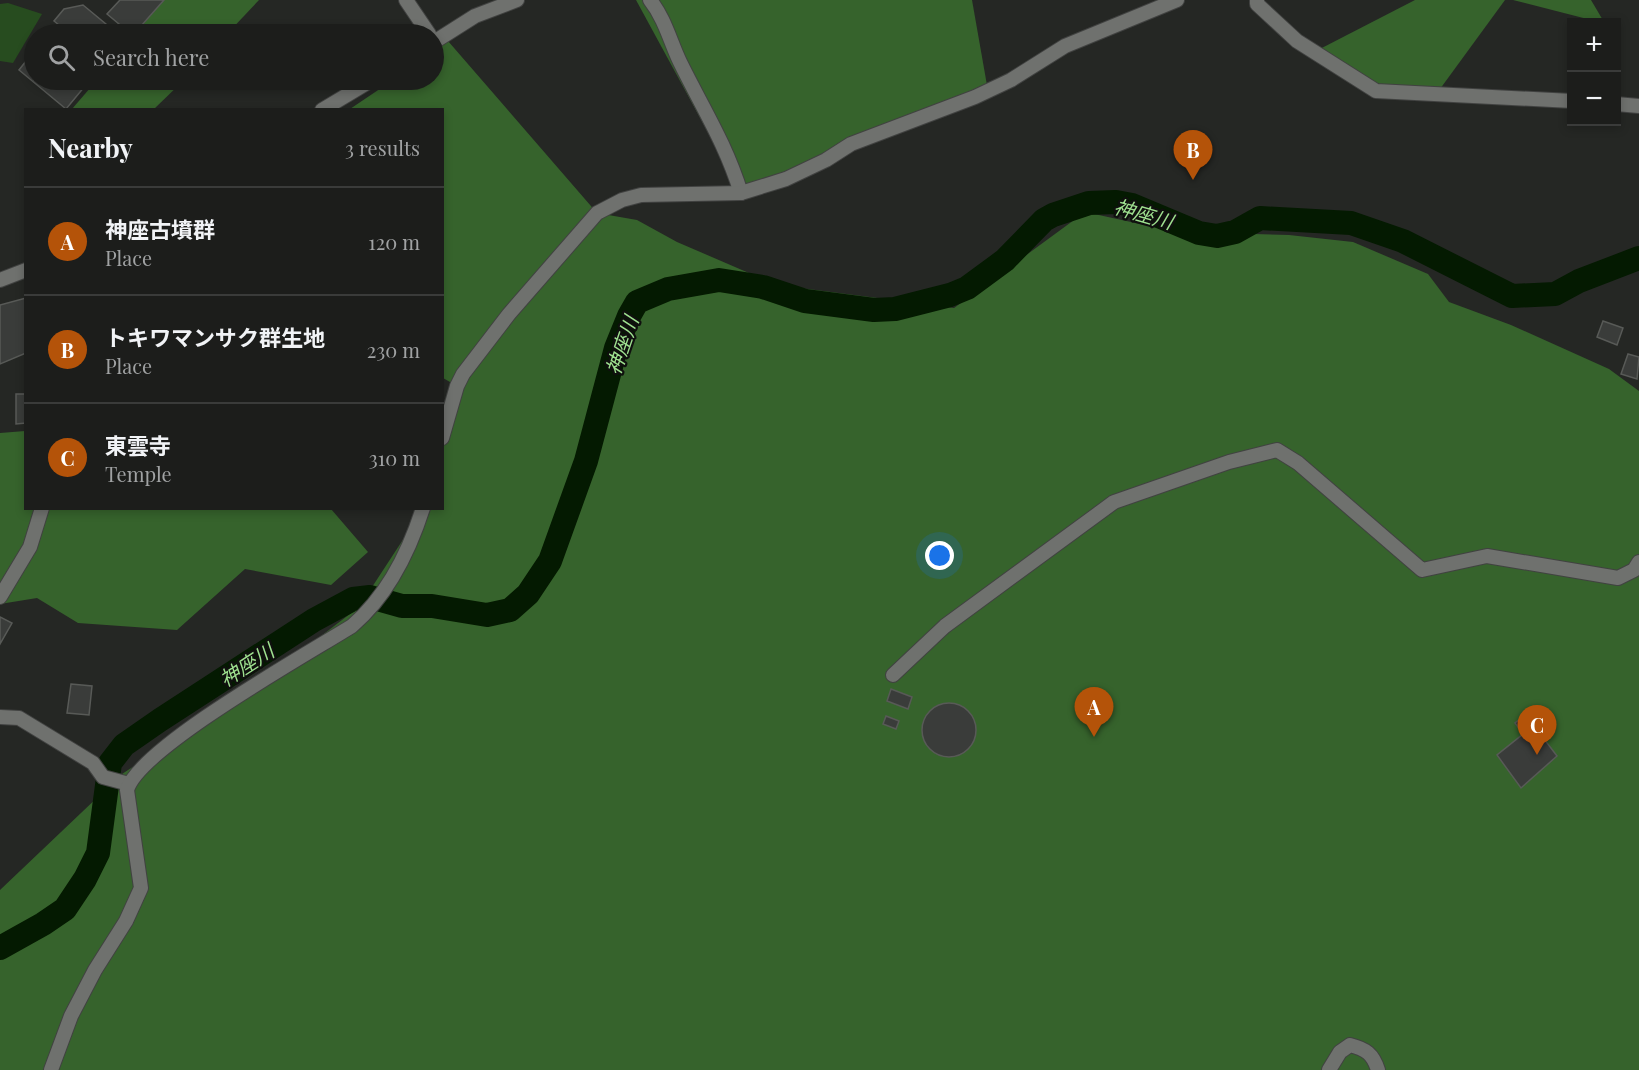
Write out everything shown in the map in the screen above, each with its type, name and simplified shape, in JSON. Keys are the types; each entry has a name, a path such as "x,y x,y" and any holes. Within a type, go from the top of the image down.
{"street":[{"path":"406,0 422,24"},
{"path":"444,36 475,16 517,0"},
{"path":"650,0 669,30 680,61 721,137 741,193"},
{"path":"444,431 457,386 463,374 509,314 597,213 622,200 641,195 741,193 786,179 826,160 851,144 975,97 1011,80 1065,46 1177,0"},
{"path":"1257,0 1257,4 1297,41 1376,91 1567,101"},
{"path":"325,108 355,90"},
{"path":"1621,104 1639,106"},
{"path":"0,280 24,271"},
{"path":"893,675 945,626 1114,502 1229,462 1277,450 1298,463 1422,570 1486,556 1618,578 1634,570 1639,562"},
{"path":"0,597 30,547 41,510"},
{"path":"51,1070 71,1016 95,970 126,921 141,888 127,790 129,784 146,764 183,733 352,626 371,610 396,572 422,510"},
{"path":"0,717 19,718 93,763 103,777 129,784"},
{"path":"1329,1070 1340,1052 1350,1046 1363,1048 1374,1058 1378,1070"}],"green space":[{"path":"164,0 259,0 236,24 144,24"},
{"path":"636,0 972,0 988,91 741,193"},
{"path":"1415,0 1505,0 1440,89 1376,91 1314,52"},
{"path":"1513,0 1591,0 1602,18 1583,18"},
{"path":"8,3 42,14 36,24 24,24 24,44 13,63 0,61 0,4"},
{"path":"448,41 597,213 637,220 677,242 777,285 954,308 1085,212 1177,232 1289,235 1353,242 1428,274 1449,302 1511,325 1609,369 1639,391 1639,1070 0,1070 0,890 122,774 257,685 359,607 422,510 444,510 444,433 457,386 444,379 444,108 351,108 378,90 444,90 444,44"},
{"path":"88,90 174,90 155,108 73,108"},
{"path":"24,431 24,510 332,510 368,552 331,585 245,569 177,630 78,623 37,598 0,604 0,433"}],"building":[{"path":"120,0 164,0 143,24 119,24 107,14"},
{"path":"83,5 106,24 58,24 54,21 64,9"},
{"path":"24,64 24,74 19,70"},
{"path":"43,90 82,90 65,108"},
{"path":"24,299 24,354 0,364 0,305"},
{"path":"1603,321 1623,328 1617,345 1597,337"},
{"path":"1628,354 1639,357 1637,379 1621,374"},
{"path":"16,394 24,394 24,423 16,424"},
{"path":"0,617 12,623 0,644"},
{"path":"71,684 92,686 89,715 67,713"},
{"path":"891,689 912,697 908,709 887,701"},
{"path":"949,703 959,705 968,711 974,720 976,730 974,740 968,749 959,755 949,757 939,755 930,749 924,740 922,730 924,720 930,711 939,705"},
{"path":"1536,706 1554,732 1544,739 1557,756 1521,788 1497,755 1523,734 1515,723"},
{"path":"886,716 899,721 896,729 883,724"}],"waterway":[{"name":"神座川","path":"0,948 65,909 85,879 98,853 110,763 124,745 160,720 314,620 353,599 370,597 402,606 432,606 487,615 510,610 528,594 550,561 586,461 616,348 637,302 668,289 719,280 763,287 805,301 874,310 895,309 950,295 967,288 1005,260 1044,220 1089,203 1116,202 1132,205 1199,233 1217,236 1235,232 1260,218 1351,223 1403,241 1512,296 1555,294 1579,281 1639,258"}],"place":[{"name":"トキワマンサク群生地","path":"1193,180"},
{"name":"神座古墳群","path":"1094,737"},
{"name":"東雲寺","path":"1537,755"}]}
